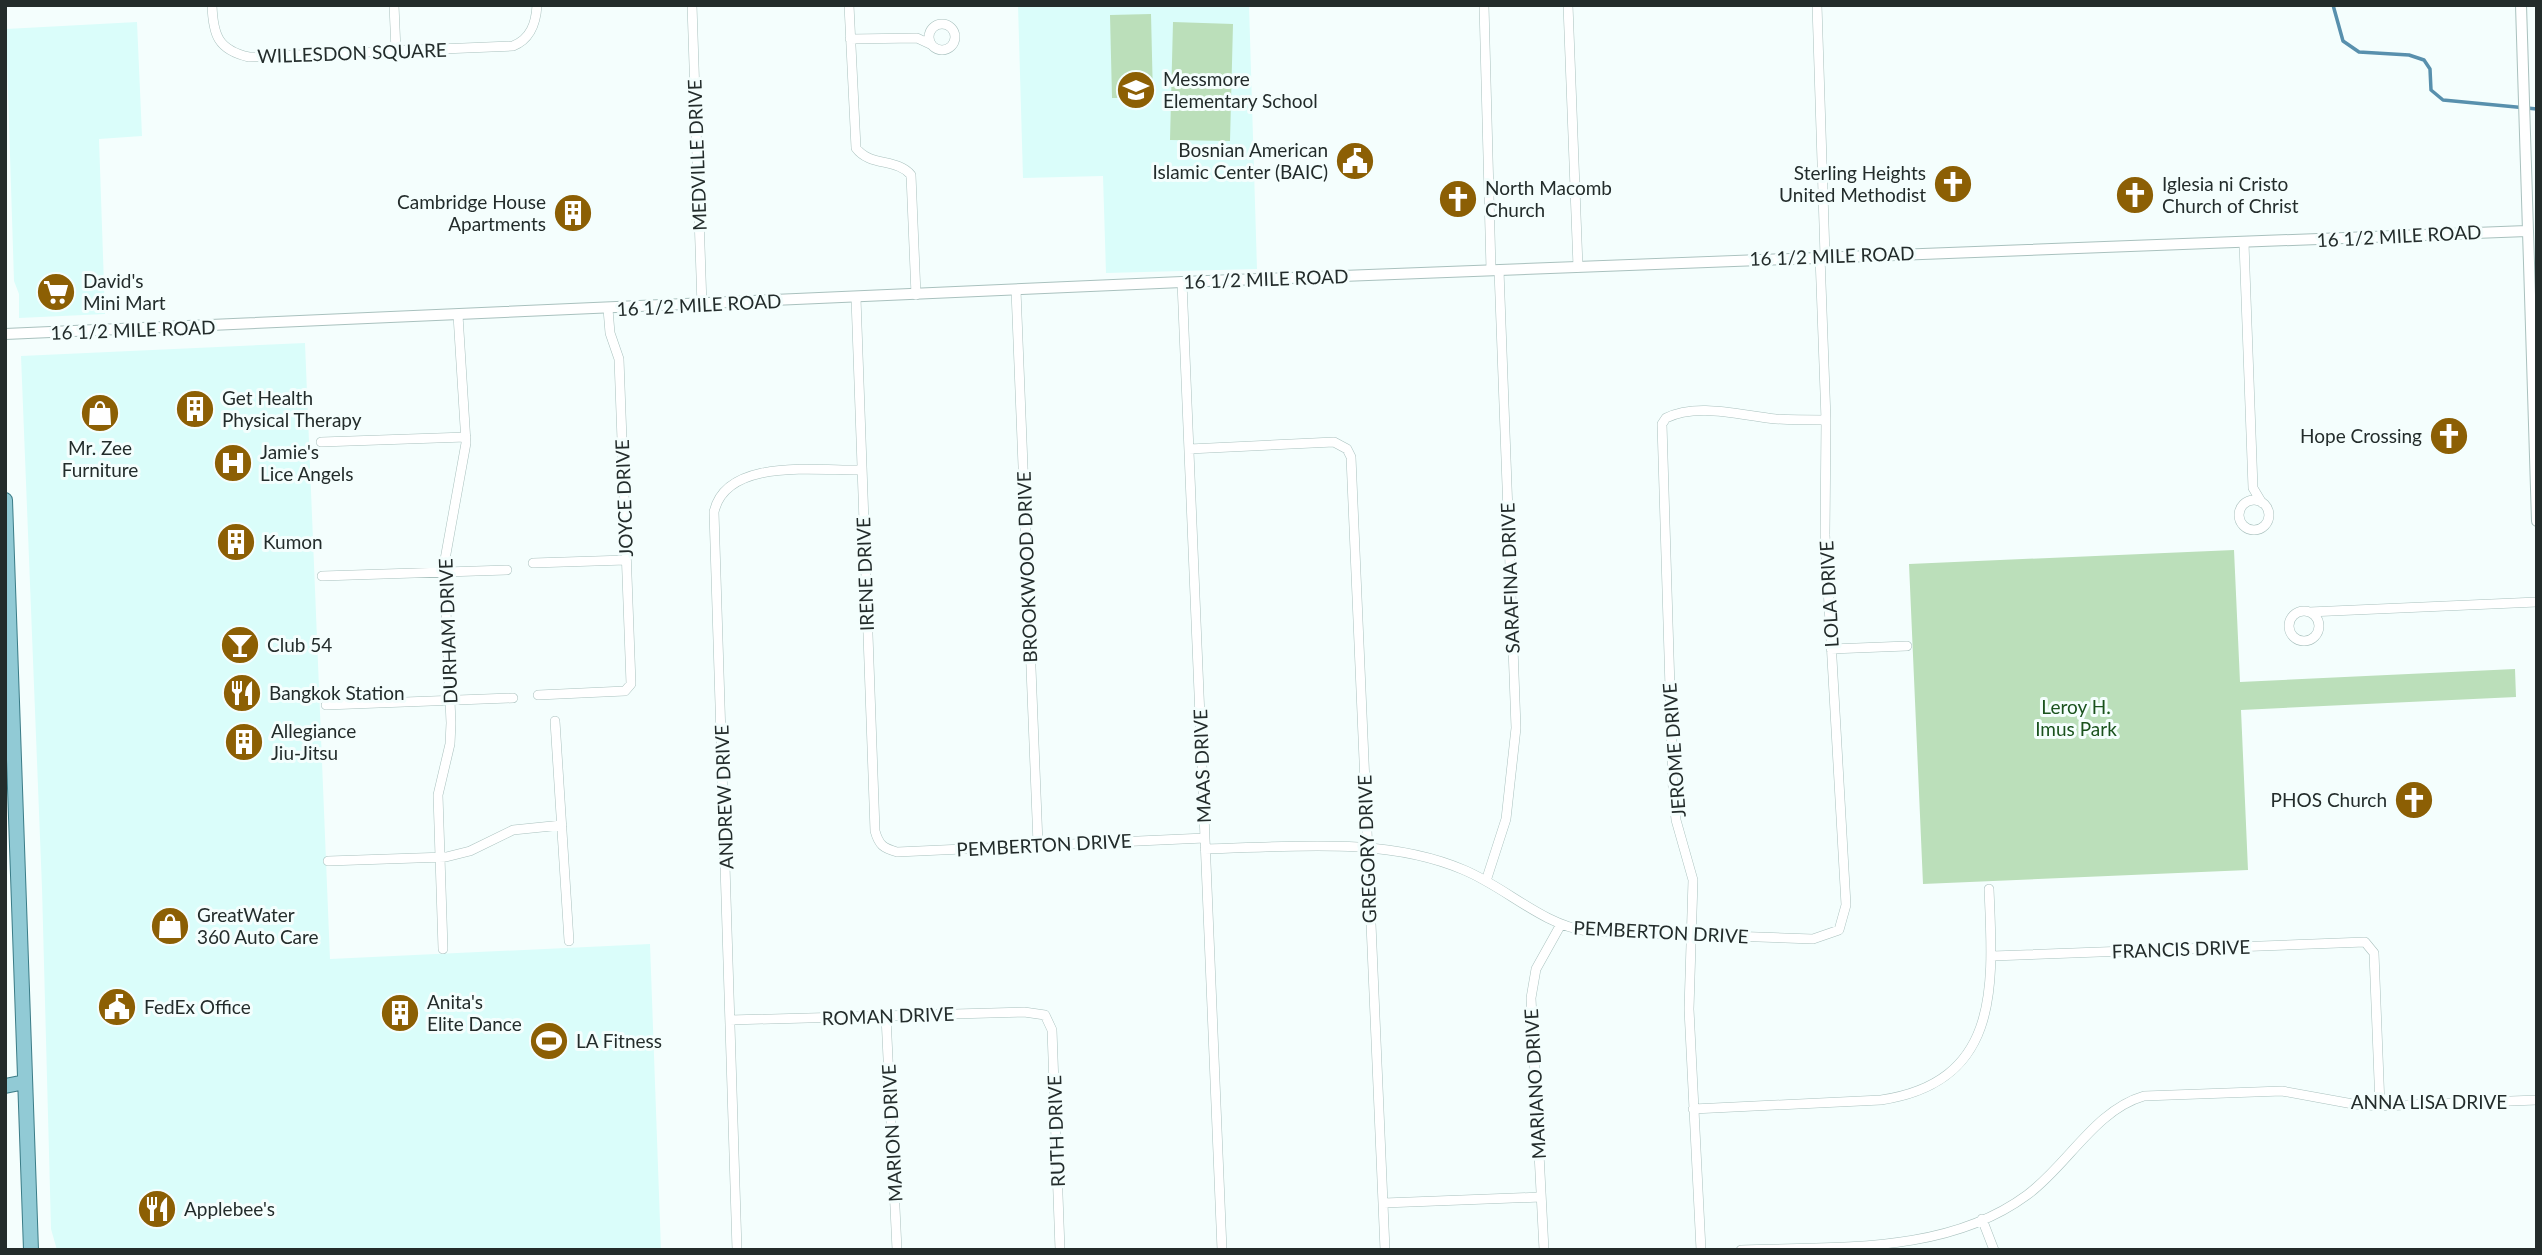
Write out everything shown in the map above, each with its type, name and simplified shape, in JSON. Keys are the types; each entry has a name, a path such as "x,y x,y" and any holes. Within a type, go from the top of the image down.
{"main road":[{"path":"5,500 10,744 31,1250"},
{"path":"5,1086 25,1082"}],"street":[{"name":"WILLESDON SQUARE","path":"212,5 215,36 225,48 235,54 249,57 505,47 526,38 535,22 537,5"},
{"path":"394,5 396,51"},
{"name":"MEDVILLE DRIVE","path":"692,5 702,306"},
{"path":"849,5 856,148 869,160 901,167 911,175 916,295"},
{"name":"SARAFINA DRIVE","path":"1484,5 1516,728 1506,819 1486,881"},
{"path":"1568,5 1578,267"},
{"name":"LOLA DRIVE","path":"1817,5 1826,420 1825,535 1846,905 1839,930"},
{"path":"2521,5 2527,231 2533,311 2537,521"},
{"path":"850,40 917,38 939,49 947,48 953,43 954,34 946,25 937,25 917,38"},
{"path":"931,30 929,38 932,45"},
{"name":"16 1/2 MILE ROAD","path":"5,334 702,306 1182,282 2527,231"},
{"path":"2244,243 2253,488 2268,510 2268,520 2262,527 2252,530 2240,521 2239,511 2253,488"},
{"name":"MAAS DRIVE","path":"1182,282 1222,1250"},
{"name":"BROOKWOOD DRIVE","path":"1016,290 1038,844"},
{"name":"IRENE DRIVE","path":"856,298 875,831 884,848"},
{"name":"JOYCE DRIVE","path":"538,695 629,689 619,359 610,333 608,309"},
{"name":"DURHAM DRIVE","path":"443,949 438,795 450,744 445,572 466,437 458,315"},
{"name":"JEROME DRIVE","path":"1701,1250 1689,1009 1693,880 1676,820 1673,788 1660,434 1666,418 1681,413 1726,412 1773,419 1826,420"},
{"path":"321,442 466,437"},
{"name":"GREGORY DRIVE","path":"1189,449 1334,442 1347,449 1352,466 1385,1250"},
{"name":"ANDREW DRIVE","path":"737,1250 713,526 715,504 733,481 748,475 862,470"},
{"path":"2244,503 2253,500 2262,503"},
{"path":"533,563 626,560"},
{"path":"322,576 507,570"},
{"path":"2329,611 2311,639 2301,641 2292,636 2289,627 2292,618 2299,612 2537,602"},
{"path":"2309,612 2316,618 2319,627"},
{"path":"1832,649 1907,646"},
{"path":"326,705 513,698"},
{"path":"555,722 569,941"},
{"path":"328,861 440,857 470,851 513,830 562,825"},
{"name":"PEMBERTON DRIVE","path":"884,848 897,852 1205,838"},
{"name":"PEMBERTON DRIVE","path":"1206,849 1306,846 1368,849 1437,861 1486,881 1560,926 1587,931 1813,939 1839,930"},
{"path":"1693,1109 1881,1100 1925,1087 1958,1063 1980,1032 1990,1002 1992,956 1989,889"},
{"name":"MARIANO DRIVE","path":"1544,1250 1531,998 1536,969 1560,926"},
{"name":"FRANCIS DRIVE","path":"1992,956 2360,941 2370,945 2374,953 2380,1106"},
{"name":"ROMAN DRIVE","path":"730,1020 1024,1012 1045,1015"},
{"name":"RUTH DRIVE","path":"1045,1015 1052,1030 1060,1250"},
{"name":"MARION DRIVE","path":"886,1016 897,1250"},
{"name":"ANNA LISA DRIVE","path":"1741,1250 1849,1247 1924,1238 1982,1219 2026,1196 2060,1167 2110,1114 2128,1101 2144,1096 2282,1091 2353,1104 2380,1106 2537,1100"},
{"path":"1384,1203 1541,1197"},
{"path":"1982,1219 1994,1250"}],"shaded area":[{"name":"Messmore Elementary School","path":"1018,5 1249,5 1257,269 1106,273 1103,176 1023,178"},
{"path":"137,22 142,136 99,139 105,314 19,318 19,294 14,281 6,29"},
{"path":"305,343 330,959 650,944 661,1250 57,1250 51,1229 42,888 21,356"}],"green space":[{"path":"1151,14 1153,98 1112,98 1110,15"},
{"path":"1173,22 1233,24 1230,141 1170,140"},
{"name":"Leroy H. Imus Park","path":"2234,550 2240,682 2515,669 2516,697 2241,710 2248,870 1923,884 1909,564"}],"waterway":[{"path":"2333,5 2343,41 2359,52 2409,55 2424,60 2430,69 2431,90 2443,100 2537,109"}],"place":[{"name":"Messmore Elementary School","path":"1136,90"},
{"name":"Bosnian American Islamic Center (BAIC)","path":"1355,161"},
{"name":"Sterling Heights United Methodist","path":"1953,184"},
{"name":"Iglesia ni Cristo Church of Christ","path":"2135,195"},
{"name":"North Macomb Church","path":"1458,199"},
{"name":"Cambridge House Apartments","path":"573,213"},
{"name":"David's Mini Mart","path":"56,292"},
{"name":"Get Health Physical Therapy","path":"195,409"},
{"name":"Mr. Zee Furniture","path":"100,413"},
{"name":"Hope Crossing","path":"2449,436"},
{"name":"Jamie's Lice Angels","path":"233,463"},
{"name":"Kumon","path":"236,542"},
{"name":"Club 54","path":"240,645"},
{"name":"Bangkok Station","path":"242,693"},
{"name":"Allegiance Jiu-Jitsu","path":"244,742"},
{"name":"PHOS Church","path":"2414,800"},
{"name":"GreatWater 360 Auto Care","path":"170,926"},
{"name":"FedEx Office","path":"117,1007"},
{"name":"Anita's Elite Dance","path":"400,1013"},
{"name":"LA Fitness","path":"549,1041"},
{"name":"Applebee's","path":"157,1209"}]}
